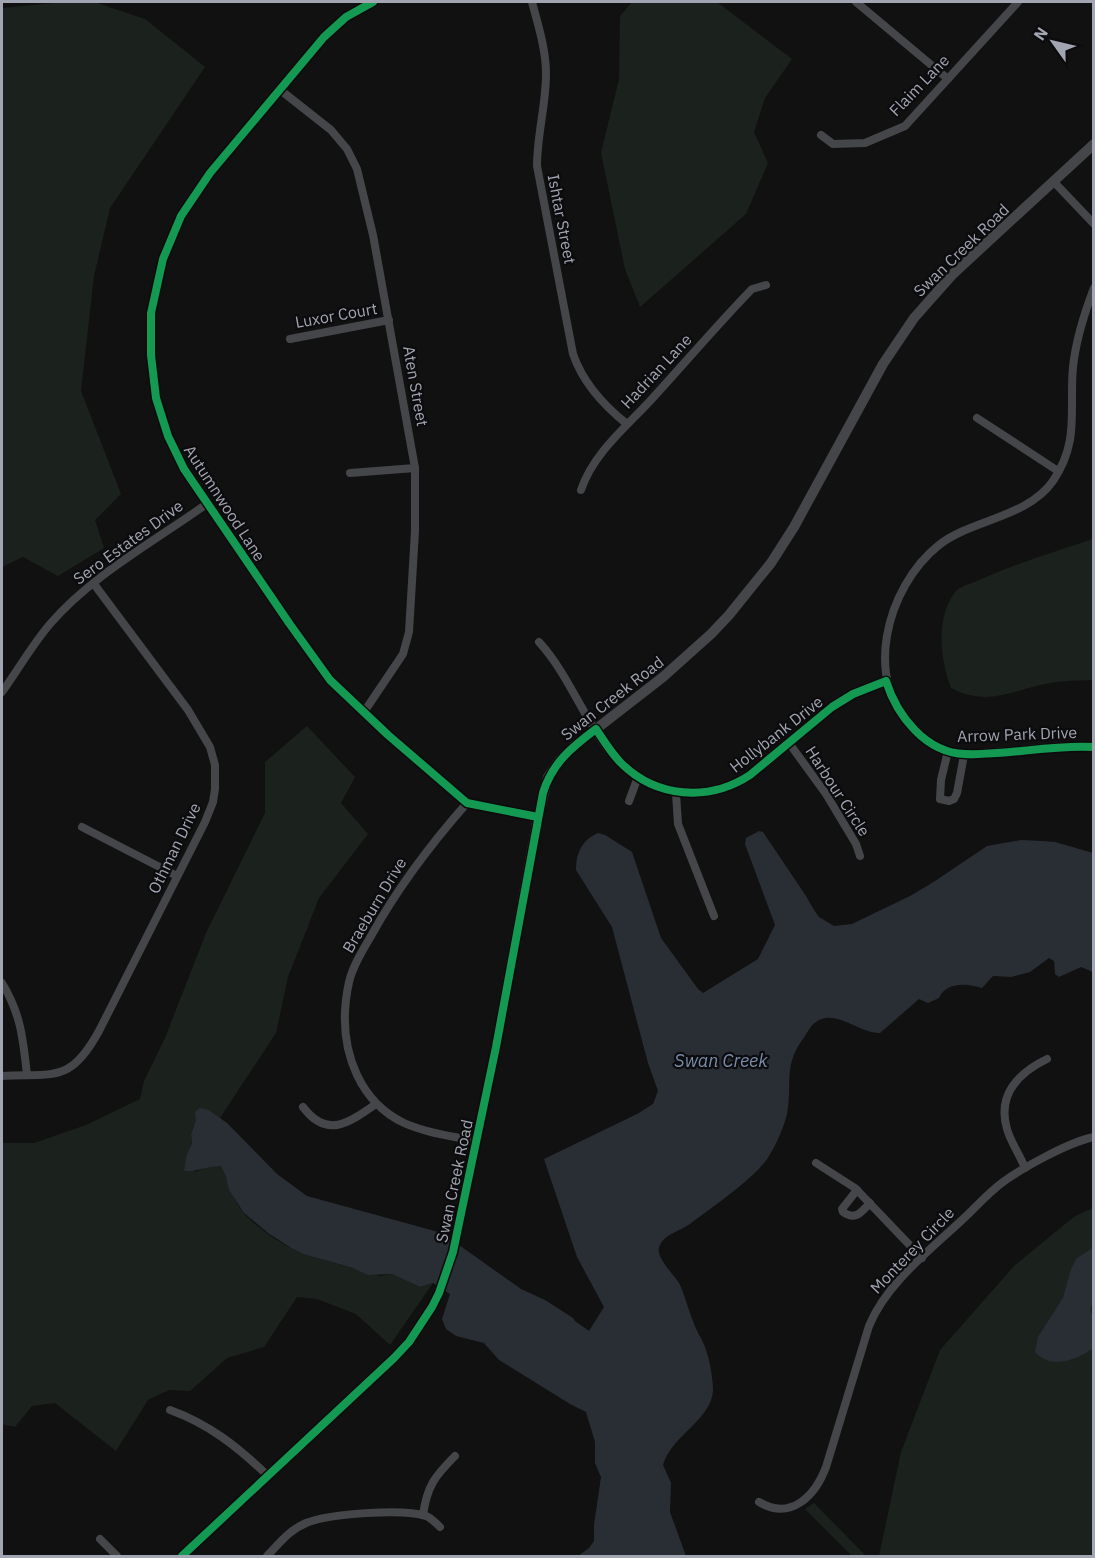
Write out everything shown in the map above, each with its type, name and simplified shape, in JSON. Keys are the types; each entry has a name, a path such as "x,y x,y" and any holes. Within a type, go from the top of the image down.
{"street":[{"name":"Autumnwood Lane","path":"373,2 354,11 336,26 279,89 210,172 187,206 163,259 151,314 152,371 163,423 173,450 325,674 388,735 467,803 538,817"},
{"name":"Ishtar Street","path":"532,2 543,44 546,75 537,166 573,354 590,388 611,411 627,424"},
{"path":"856,2 948,79"},
{"name":"Flaim Lane","path":"821,135 833,144 865,143 905,126 1018,2"},
{"name":"Aten Street","path":"279,89 330,130 351,157 366,203 415,468 415,531 410,632 403,654 364,712"},
{"name":"Swan Creek Road","path":"182,1557 394,1358 409,1342 432,1307 448,1269 455,1239 498,1036 538,817 548,777 573,747 683,660 711,634 751,589 794,527 883,364 914,318 953,274 1094,144"},
{"path":"1054,182 1094,224"},
{"name":"Hadrian Lane","path":"581,490 595,462 627,424 752,289 766,285"},
{"name":"Arrow Park Drive","path":"1094,288 1082,318 1074,358 1071,440 1058,471 1052,482 1033,500 950,537 916,567 900,593 893,611 887,646 886,681 895,705 908,724 927,740 948,752 964,754 1094,747"},
{"name":"Luxor Court","path":"290,339 389,320"},
{"path":"977,418 1058,471"},
{"path":"350,474 415,468"},
{"name":"Sero Estates Drive","path":"3,687 50,624 94,584 114,567 208,503"},
{"name":"Othman Drive","path":"2,1076 57,1074 77,1063 87,1052 205,822 213,802 216,774 213,753 206,738 188,710 94,584"},
{"name":"Hollybank Drive","path":"539,642 553,657 596,729 618,760 638,777 661,789 676,793 712,791 734,785 750,775 842,700 886,681"},
{"name":"Harbour Circle","path":"789,743 826,794 856,844 860,856"},
{"path":"948,752 941,780 940,799 949,801 954,799 957,793 964,754"},
{"path":"629,801 638,777"},
{"path":"676,793 678,824 714,916"},
{"name":"Braeburn Drive","path":"467,803 440,833 404,880 378,923 351,977 345,1008 344,1030 350,1058 360,1081 376,1104 404,1123 475,1141"},
{"path":"82,827 177,876"},
{"path":"2,983 12,1000 21,1025 27,1075"},
{"path":"1025,1168 1007,1129 1004,1107 1008,1094 1018,1079 1047,1059"},
{"path":"303,1107 316,1121 329,1126 350,1122 376,1104"},
{"name":"Monterey Circle","path":"759,1502 770,1509 786,1509 802,1502 817,1485 829,1456 872,1320 886,1296 987,1195 1025,1168 1094,1137"},
{"path":"816,1163 830,1170 857,1190 922,1258"},
{"path":"857,1190 842,1209 843,1212 852,1217 856,1216 870,1203"},
{"path":"170,1410 186,1415 226,1438 268,1476"},
{"path":"423,1515 429,1488 435,1477 455,1456"},
{"path":"267,1557 286,1536 307,1523 340,1516 381,1512 423,1515 440,1527"},
{"path":"100,1539 117,1557"}],"shaded area":[{"path":"65,2 94,2 145,19 205,67 110,208 94,276 81,391 121,494 95,520 104,548 58,576 23,557 2,567 2,8"},
{"path":"632,2 717,2 792,59 765,98 754,132 768,163 746,214 640,307 625,269 601,153 619,79 620,16"},
{"path":"1093,539 1093,680 1056,682 990,697 965,694 951,688 942,651 942,625 949,601 956,591 1005,569"},
{"path":"307,726 355,777 341,803 368,834 319,898 288,977 276,1033 220,1118 209,1110 196,1120 191,1134 192,1143 187,1154 195,1172 209,1166 221,1166 233,1196 248,1218 289,1247 304,1254 380,1276 392,1274 420,1287 433,1283 390,1345 356,1314 317,1299 297,1297 264,1347 227,1358 190,1391 169,1390 148,1400 116,1451 55,1403 32,1406 15,1427 2,1424 2,1143 34,1143 86,1125 140,1099 144,1081 165,1038 206,933 265,813 265,762"},
{"path":"1093,1208 1093,1556 879,1556 901,1452 940,1350 1015,1265 1075,1216"},
{"path":"814,1503 866,1556 852,1556 805,1509"}],"water":[{"name":"Swan Creek","path":"759,831 763,832 819,917 834,926 852,924 912,895 987,846 1021,840 1042,841 1055,842 1093,853 1093,972 1081,967 1059,977 1055,974 1054,961 1049,958 1030,972 1011,977 993,976 982,988 970,985 951,986 939,998 928,1003 919,999 880,1033 864,1030 831,1018 823,1018 813,1025 793,1056 787,1114 780,1136 769,1156 744,1183 690,1224 667,1237 659,1248 660,1256 679,1283 706,1350 713,1391 711,1401 705,1411 674,1445 663,1465 671,1483 670,1512 686,1556 578,1556 594,1541 601,1477 595,1463 595,1442 586,1412 499,1360 484,1343 456,1336 446,1329 442,1319 450,1294 433,1283 420,1287 392,1274 368,1275 353,1268 303,1254 268,1233 244,1213 229,1190 221,1166 184,1171 192,1143 191,1134 196,1120 195,1112 200,1108 209,1110 227,1123 277,1174 307,1196 442,1233 521,1289 545,1300 589,1331 604,1307 577,1257 544,1159 637,1114 653,1104 658,1091 648,1063 612,927 576,870 577,858 584,843 598,833 632,852 661,938 703,993 758,959 775,925 745,844 746,838"},
{"path":"1093,1248 1093,1301 1090,1310 1093,1317 1093,1348 1072,1359 1049,1361 1035,1352 1038,1337 1063,1298 1071,1269 1077,1258"}],"cycle path":[{"path":"373,2 346,17 324,37 210,173 181,216 163,259 151,313 151,355 156,398 168,436 184,469 330,680 388,735 467,803 538,817"},
{"path":"182,1556 394,1358 409,1342 439,1293 453,1252 496,1047 543,793 557,764 571,749 596,729 621,763 635,775 650,783 683,792 717,789 734,784 750,775 832,707 853,694 886,681 898,707 915,730 926,740 951,752 981,754 1062,747 1094,747"}]}
